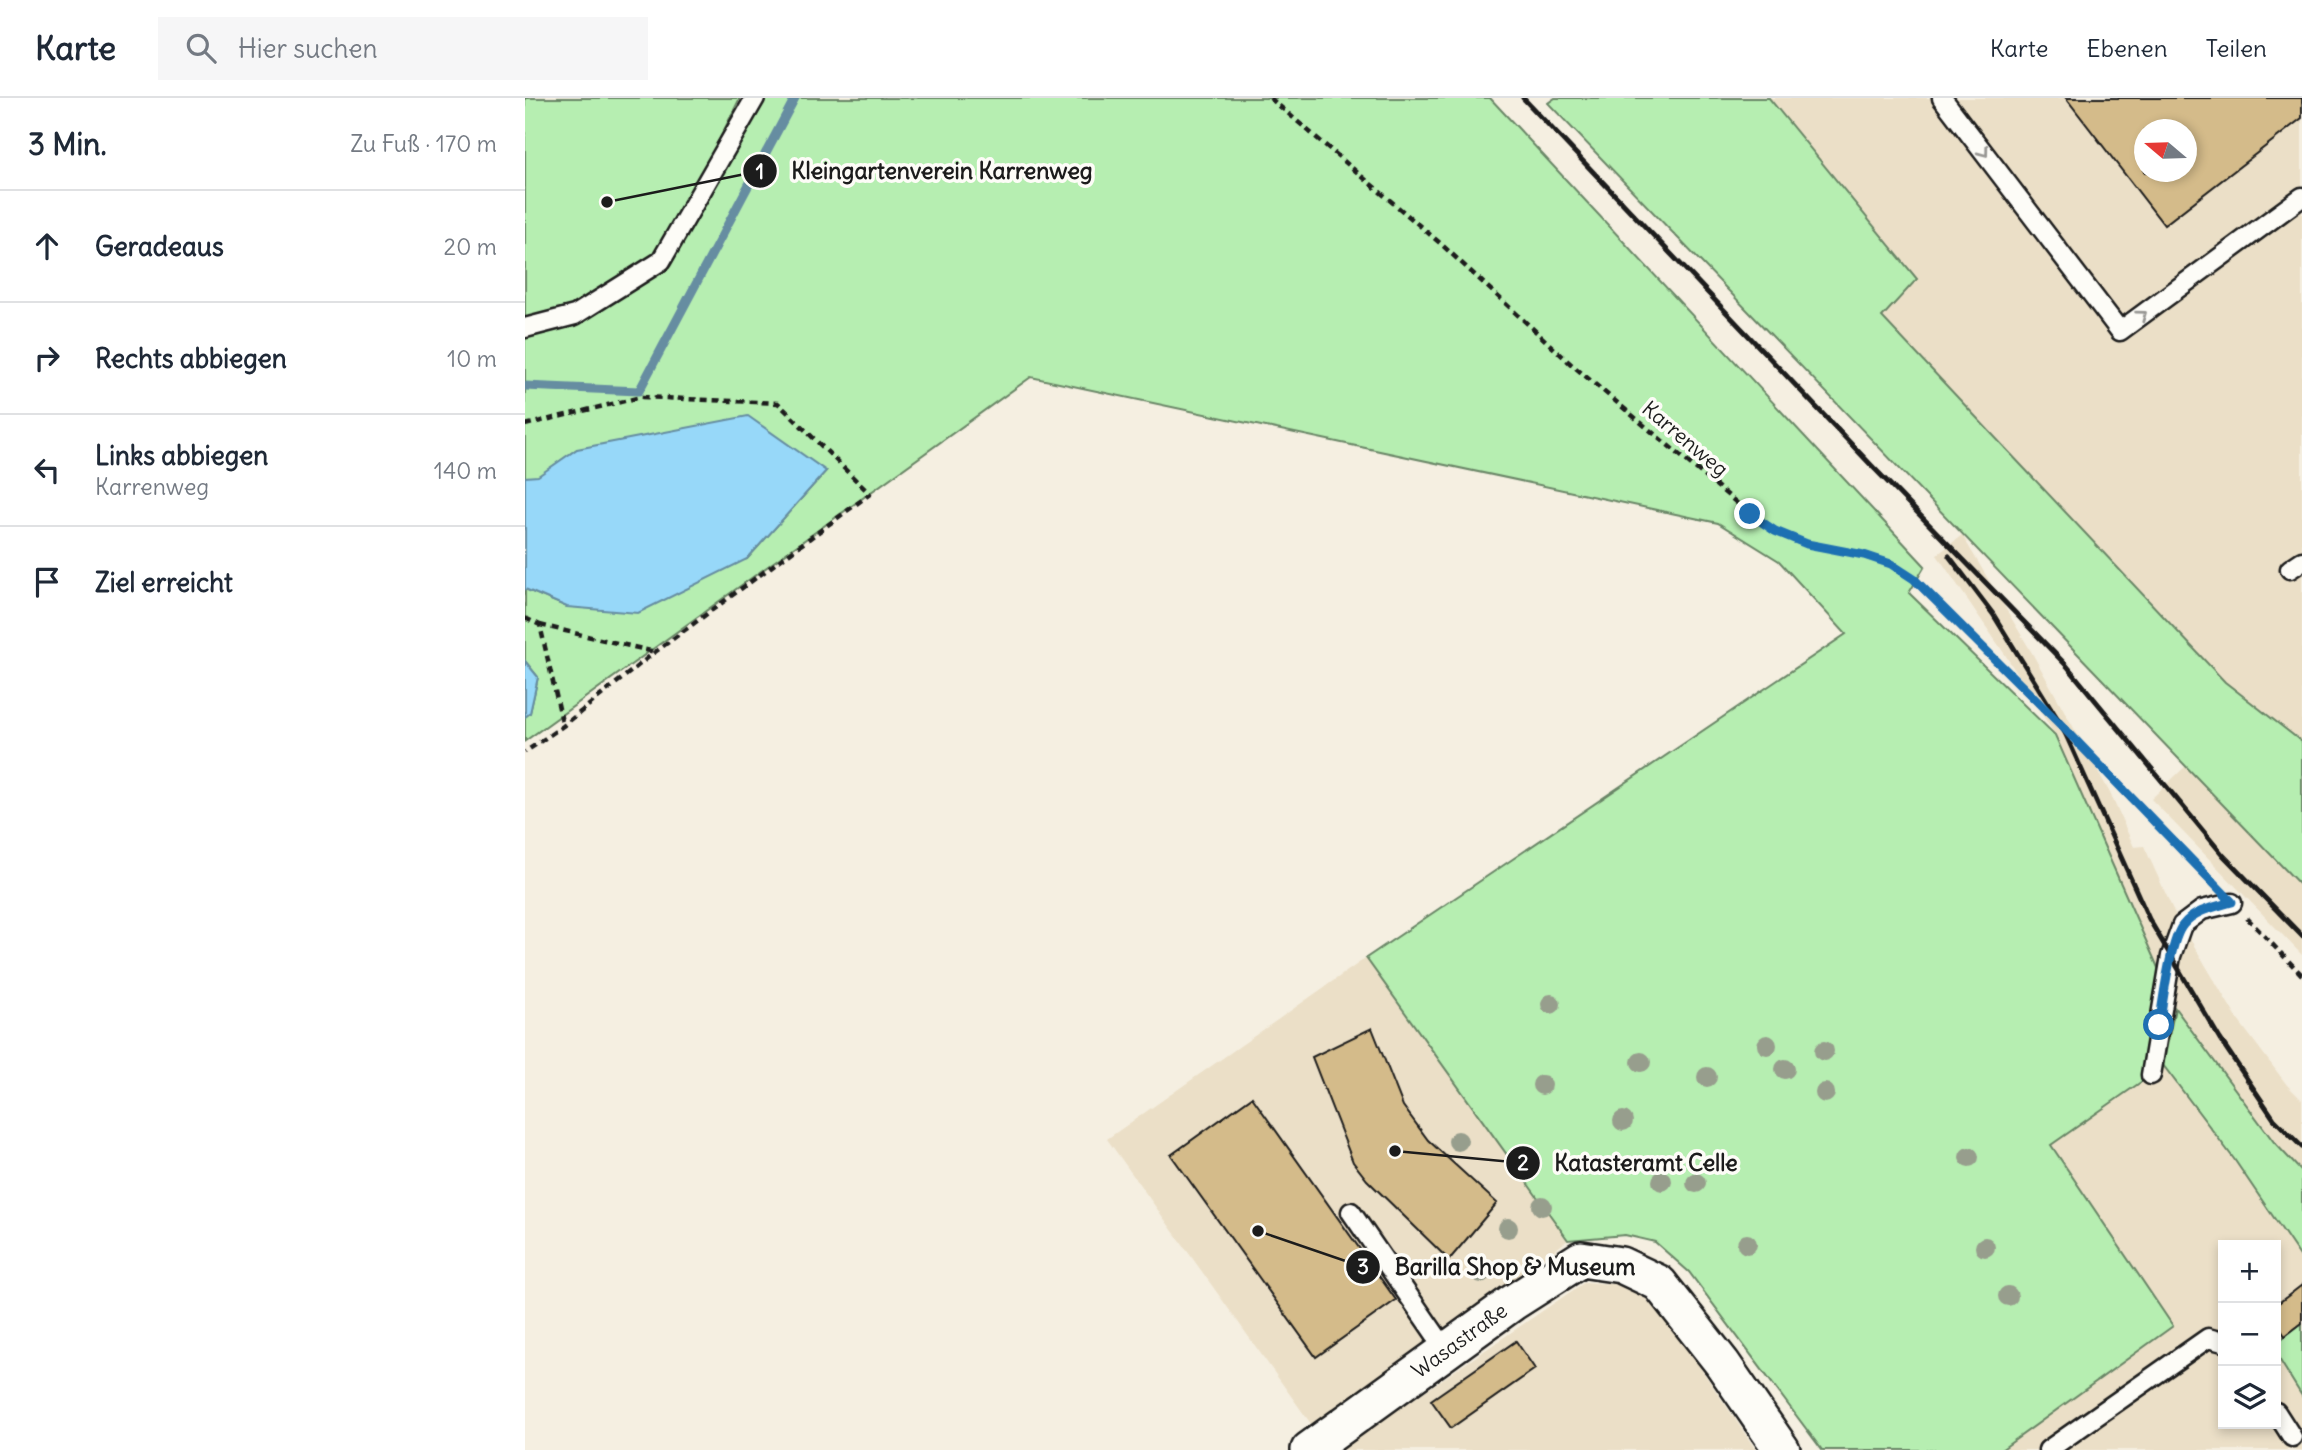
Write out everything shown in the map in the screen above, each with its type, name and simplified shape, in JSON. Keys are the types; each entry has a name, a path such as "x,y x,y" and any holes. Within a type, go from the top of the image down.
{"street":[{"name":"Wasastraße","path":"1309,1450 1512,1303 1581,1259 1621,1265 1659,1283 1721,1363 1782,1450"}],"lane":[{"path":"525,328 575,314 661,261 755,98"},
{"path":"1943,98 2120,331 2302,197"},
{"path":"2151,1074 2171,956 2182,925 2203,910 2232,902"},
{"path":"1351,1212 1446,1350"},
{"path":"2048,1450 2208,1338 2218,1341"},
{"path":"2281,1420 2292,1437"}],"path":[{"name":"Karrenweg","path":"1270,98 1440,243 1571,364 1750,514 1775,531 1807,544 1864,555 1891,564 1914,579 2062,726 2302,975"},
{"path":"525,425 641,397 778,402 870,494 655,652 563,726 525,752"},
{"path":"525,618 540,625 655,652"},
{"path":"540,625 563,726"}],"shaded area":[{"path":"1769,98 2302,98 2302,742 2225,682 1881,317 1917,278"},
{"path":"1962,535 2110,793 2134,847 2144,846 2174,912 2238,1020 2287,1085 2302,1100 2302,1450 2001,1450 2173,1327 2051,1144 2151,1075 2163,979 2055,735 2006,656 1937,555"},
{"path":"2187,765 2302,887 2302,955 2151,799"},
{"path":"1366,958 1568,1240 1314,1428 1107,1139"},
{"path":"1585,1282 1622,1285 1643,1296 1665,1316 1756,1450 1339,1450"}],"green space":[{"path":"525,98 740,98 666,247 755,98 1490,98 1925,566 1909,593 2055,735 2163,979 2151,1075 2051,1145 2173,1326 2001,1450 1822,1450 1689,1272 1655,1242 1625,1235 1568,1240 1366,958 1846,634 1779,561 1718,523 1031,377 525,741 525,717 530,713 538,677 525,661 525,589 567,607 747,559 826,471 577,449 538,477 525,477"},
{"path":"1555,98 1769,98 1917,279 1882,317 2225,682 2302,742 2302,887 1548,103"},
{"path":"2175,1008 2274,1142 2302,1172 2302,1259 2234,1159 2163,1065"},
{"path":"2302,1323 2302,1396 2281,1362 2281,1339"}],"water":[{"path":"748,416 826,471 747,559 638,613 567,607 525,589 525,477 538,476 577,449"},
{"path":"525,661 538,677 530,713 525,717"}],"building":[{"path":"2066,98 2302,98 2302,118 2164,225"},
{"path":"1372,1028 1403,1106 1428,1140 1497,1203 1449,1260 1367,1180 1353,1162 1312,1057"},
{"path":"1252,1097 1396,1300 1316,1357 1171,1155"},
{"path":"2302,1285 2302,1323 2285,1336 2281,1330 2281,1301"},
{"path":"1516,1341 1535,1369 1451,1428 1431,1400"}],"waterway":[{"path":"525,386 639,391 795,98"}],"railway":[{"path":"1523,98 1874,468 2067,666 2223,855 2302,936"},
{"path":"1949,556 1993,614 2062,726 2149,919 2220,1039 2274,1119 2302,1147"}],"place":[{"name":"Kleingartenverein Karrenweg","path":"607,202"},
{"name":"Katasteramt Celle","path":"1395,1151"},
{"name":"Barilla Shop & Museum","path":"1258,1231"}],"route":[{"path":"1750,514 1775,531 1807,544 1864,555 1891,564 1914,579 2062,726 2232,902 2203,910 2182,925 2171,956 2159,1025"}]}
